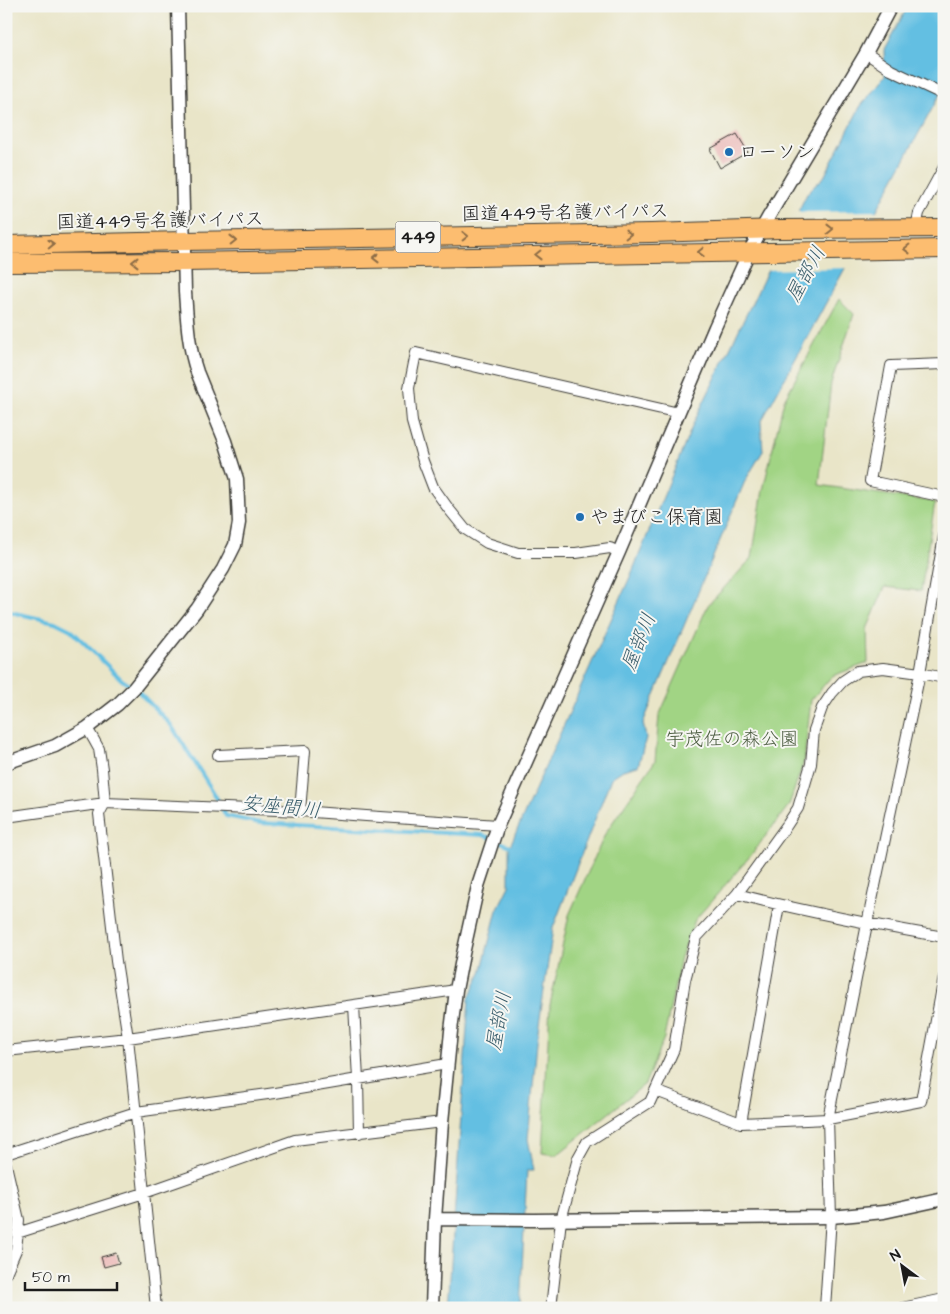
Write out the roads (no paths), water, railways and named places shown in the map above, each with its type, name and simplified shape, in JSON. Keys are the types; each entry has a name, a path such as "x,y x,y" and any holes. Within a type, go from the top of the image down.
{"highway":[{"name":"国道449号名護バイパス","path":"6,245 781,229 944,228"},
{"name":"449","path":"6,263 184,262 944,249"}],"street":[{"path":"6,763 55,746 87,728 118,704 134,688 196,609 223,569 235,546 239,523 237,479 225,441 193,360 188,335 184,262 178,6"},
{"path":"432,1308 441,1219 442,1122 456,990 478,886 498,824 619,552 715,327 750,252 761,230 866,53 891,6"},
{"path":"866,53 891,70 942,94"},
{"path":"916,228 919,213 944,166"},
{"path":"619,552 610,548 576,553 518,553 488,543 466,529 433,487 423,461 412,422 408,388 416,353 679,413"},
{"path":"944,364 891,366 870,480 944,497"},
{"path":"825,1308 831,1216 828,1119 920,673 944,536"},
{"path":"551,1308 561,1220 578,1158 587,1142 650,1102 656,1091 674,1049 685,980 696,938 737,894 798,808 811,764 814,730 822,708 843,681 858,671 883,668 944,678"},
{"path":"87,728 98,749 102,769 105,803 99,814 116,961 128,1038 156,1308"},
{"path":"218,755 305,751 300,811"},
{"path":"6,817 105,803 300,811 498,824"},
{"path":"737,894 779,906 944,937"},
{"path":"741,1123 779,906"},
{"path":"656,1091 741,1123 828,1119 921,1101 944,977"},
{"path":"6,1051 128,1038 456,990"},
{"path":"354,1005 359,1133"},
{"path":"6,1154 136,1112 275,1093 447,1064"},
{"path":"17,1233 144,1193 295,1140 442,1122"},
{"path":"6,1165 19,1220 16,1250 6,1273"},
{"path":"441,1219 561,1220 831,1216 884,1212 944,1198"},
{"path":"902,1308 944,1299"}],"water":[{"name":"屋部川","path":"908,6 944,6 944,87 761,422 763,451 745,481 643,723 646,738 638,766 623,770 611,778 553,928 538,1032 528,1139 534,1170 527,1170 520,1308 448,1308 469,998 481,973 497,910 509,886 509,848 630,577 694,422 808,192 824,177 860,107 885,76 884,50"}],"waterway":[{"name":"安座間川","path":"6,611 55,622 71,630 122,680 131,686"},
{"name":"安座間川","path":"137,690 171,725 214,793 226,816 260,823 483,835 513,847"}],"place":[{"name":"ローソン","path":"729,152"},
{"name":"やまびこ保育園","path":"580,517"}],"park label":[{"name":"宇茂佐の森公園","path":"732,739"}]}
